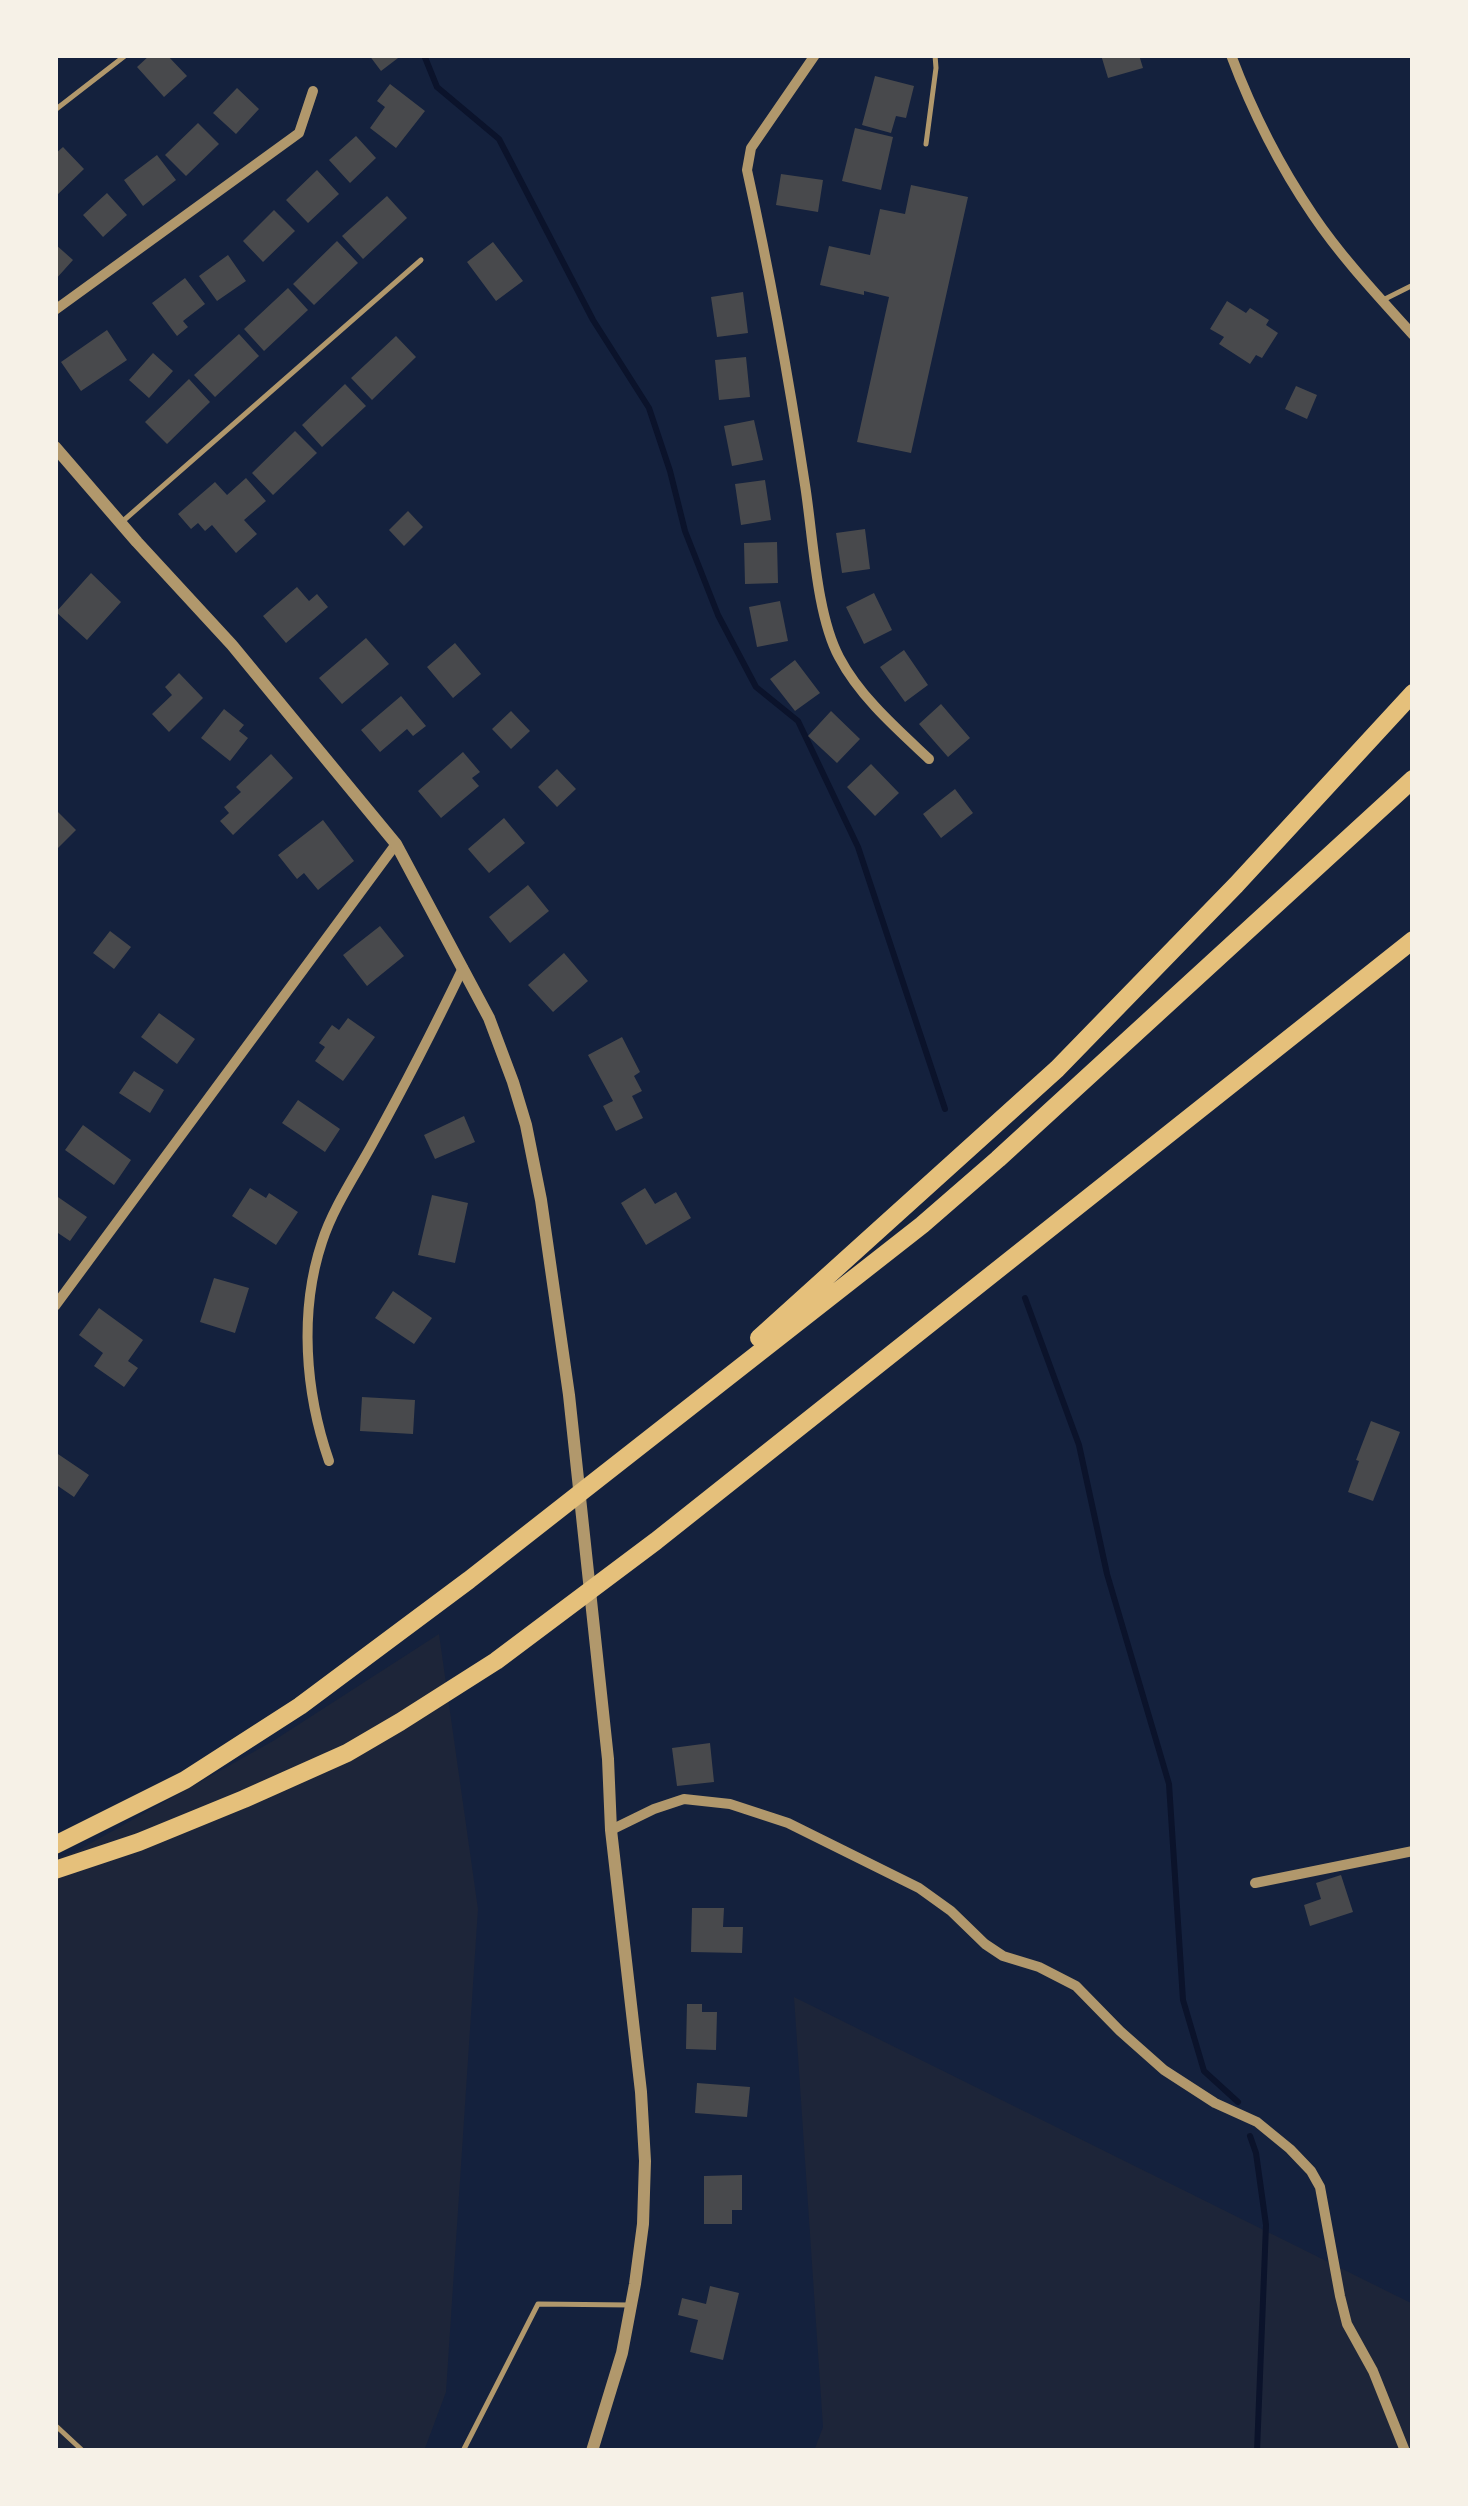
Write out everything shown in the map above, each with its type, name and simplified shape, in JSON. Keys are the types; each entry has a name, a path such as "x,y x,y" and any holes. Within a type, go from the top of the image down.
{"highway":[{"path":"640,1444 1056,1069 1236,885 1413,693"},
{"path":"55,1845 184,1780 300,1706 469,1580 922,1225 1413,779"},
{"path":"55,1870 244,1799 346,1752 496,1660 656,1540 1413,940"}],"street":[{"path":"816,55 751,148 747,170 805,482 824,616 837,654 854,682 929,760"},
{"path":"1231,55 1283,168 1314,217 1413,335"},
{"path":"55,310 299,133 313,91"},
{"path":"57,455 232,645 396,844 490,1018 526,1126 542,1200 569,1395 608,1759 611,1830 636,2031 644,2147 643,2224 632,2304 622,2353 592,2451"},
{"path":"55,1306 396,844"},
{"path":"329,1461 321,1437 306,1342 310,1295 322,1241 464,968"},
{"path":"611,1830 684,1799 730,1804 788,1823 919,1888 1003,1956 1039,1967 1076,1986 1164,2070 1215,2103 1257,2122 1290,2148 1320,2187 1347,2324 1373,2372 1405,2451"},
{"path":"1256,1883 1413,1851"}],"lane":[{"path":"55,110 126,55"},
{"path":"926,144 936,68 934,55"},
{"path":"120,523 421,260"},
{"path":"1382,301 1413,286"},
{"path":"463,2451 538,2304 632,2304"},
{"path":"55,2424 83,2451"},
{"path":"354,2451 373,2451"}],"shaded area":[{"path":"439,1634 478,1909 446,2392 424,2451 55,2451 55,1858 75,1852 273,1741"},
{"path":"794,1997 1413,2304 1413,2451 814,2451 823,2427"}],"building":[{"path":"150,55 167,55 187,76 164,97 137,67"},
{"path":"369,55 402,55 381,71"},
{"path":"1101,55 1139,55 1143,68 1108,78"},
{"path":"875,76 914,86 906,118 896,116 891,133 862,125"},
{"path":"390,84 425,111 396,148 370,128 385,107 377,101"},
{"path":"237,88 259,109 236,134 213,113"},
{"path":"198,123 219,144 186,176 165,155"},
{"path":"855,128 893,137 881,190 842,181"},
{"path":"356,136 376,158 350,183 329,160"},
{"path":"63,147 84,169 55,197 55,154"},
{"path":"157,155 176,180 143,206 124,180"},
{"path":"317,170 339,194 308,223 286,200"},
{"path":"781,174 823,180 818,212 776,205"},
{"path":"911,185 968,197 911,453 857,442 889,297 820,285 829,246 870,255 880,209 905,214"},
{"path":"107,193 127,215 103,237 83,215"},
{"path":"387,196 407,218 363,259 342,236"},
{"path":"274,210 295,231 263,262 243,241"},
{"path":"337,241 358,263 314,305 293,284"},
{"path":"493,242 523,281 496,301 467,262"},
{"path":"55,244 73,260 55,280"},
{"path":"228,255 246,281 217,301 199,276"},
{"path":"185,278 205,304 183,321 188,327 177,336 152,303"},
{"path":"288,288 308,310 264,351 244,329"},
{"path":"743,292 748,333 717,337 711,297"},
{"path":"1227,301 1246,313 1250,308 1269,320 1266,325 1278,333 1262,358 1256,355 1250,364 1219,344 1224,337 1210,329"},
{"path":"107,330 127,360 81,391 61,362"},
{"path":"239,334 259,356 215,397 194,375"},
{"path":"396,336 416,357 372,400 351,378"},
{"path":"153,353 173,371 149,398 129,380"},
{"path":"746,357 750,397 719,400 715,360"},
{"path":"189,379 210,402 167,444 145,422"},
{"path":"345,384 366,406 322,447 302,425"},
{"path":"1296,386 1317,395 1307,419 1285,409"},
{"path":"754,420 763,460 732,466 724,426"},
{"path":"295,431 317,453 273,495 252,473"},
{"path":"246,478 266,501 244,520 257,534 236,553 212,525 205,531 198,523 191,529 178,514 215,482 227,495"},
{"path":"765,480 771,520 741,525 735,484"},
{"path":"408,511 423,527 404,546 389,530"},
{"path":"865,529 870,569 842,573 836,533"},
{"path":"777,542 778,583 745,584 744,543"},
{"path":"91,573 121,602 87,640 56,612"},
{"path":"297,587 309,601 317,594 328,607 286,643 263,616"},
{"path":"874,593 892,630 864,644 846,607"},
{"path":"780,601 788,641 757,647 749,607"},
{"path":"366,638 389,664 342,704 319,678"},
{"path":"455,643 481,674 453,698 427,667"},
{"path":"904,650 928,685 905,702 880,667"},
{"path":"795,660 820,693 795,711 770,679"},
{"path":"179,673 203,698 169,732 152,714 172,695 165,687"},
{"path":"401,696 426,726 413,736 407,729 380,752 361,730"},
{"path":"941,704 970,738 948,757 919,724"},
{"path":"224,709 244,725 239,731 248,738 230,761 201,738"},
{"path":"511,711 530,731 511,749 492,729"},
{"path":"831,711 860,739 837,763 808,736"},
{"path":"463,752 480,772 472,778 479,786 441,818 418,791"},
{"path":"271,754 293,778 233,835 220,821 229,813 224,807 241,792 236,787"},
{"path":"871,764 899,793 875,816 847,787"},
{"path":"557,769 576,789 557,807 538,787"},
{"path":"955,789 973,813 941,838 923,814"},
{"path":"55,809 76,830 57,849 55,847"},
{"path":"504,818 525,843 489,873 468,849"},
{"path":"323,820 354,861 318,890 304,873 297,879 278,855"},
{"path":"528,885 549,911 510,943 489,917"},
{"path":"380,926 404,956 367,986 343,955"},
{"path":"110,931 131,947 114,969 93,953"},
{"path":"564,953 588,981 553,1012 528,985"},
{"path":"159,1013 195,1039 177,1064 141,1037"},
{"path":"348,1018 375,1037 343,1081 315,1061 325,1047 319,1043 332,1025 339,1030"},
{"path":"622,1037 640,1072 634,1076 642,1091 632,1096 643,1118 616,1131 603,1106 613,1101 588,1055"},
{"path":"134,1071 164,1090 150,1113 119,1093"},
{"path":"298,1100 340,1129 325,1152 282,1123"},
{"path":"464,1116 475,1142 435,1159 424,1135"},
{"path":"83,1125 131,1160 114,1185 65,1150"},
{"path":"250,1188 266,1198 269,1193 298,1212 276,1245 232,1216"},
{"path":"645,1188 655,1204 676,1192 691,1218 646,1245 621,1203"},
{"path":"55,1195 87,1217 70,1241 55,1231"},
{"path":"432,1195 468,1203 455,1263 418,1255"},
{"path":"214,1278 249,1288 235,1333 200,1322"},
{"path":"393,1291 432,1318 414,1344 375,1318"},
{"path":"99,1308 143,1340 128,1361 138,1368 124,1387 94,1366 103,1353 79,1335"},
{"path":"362,1397 415,1400 413,1434 360,1431"},
{"path":"1371,1421 1400,1432 1373,1501 1348,1492"},
{"path":"55,1452 89,1475 74,1497 55,1484"},
{"path":"710,1743 714,1782 677,1786 672,1748"},
{"path":"1341,1875 1353,1912 1310,1926 1304,1905 1321,1899 1316,1883"},
{"path":"692,1908 724,1908 723,1927 743,1927 742,1953 691,1952"},
{"path":"687,2004 702,2004 702,2012 717,2012 716,2050 686,2049"},
{"path":"697,2083 750,2087 747,2117 695,2113"},
{"path":"742,2175 742,2210 732,2210 732,2224 704,2224 704,2176"},
{"path":"710,2286 739,2293 723,2360 690,2352 698,2320 678,2315 682,2298 706,2304"}],"waterway":[{"path":"424,55 437,87 499,139 593,320 649,408 685,531 718,615 756,687 798,721 858,847 945,1109"},
{"path":"1025,1298 1079,1445 1107,1574 1169,1784 1183,2000 1204,2071 1238,2102"},
{"path":"1250,2136 1266,2225 1257,2451"}]}
